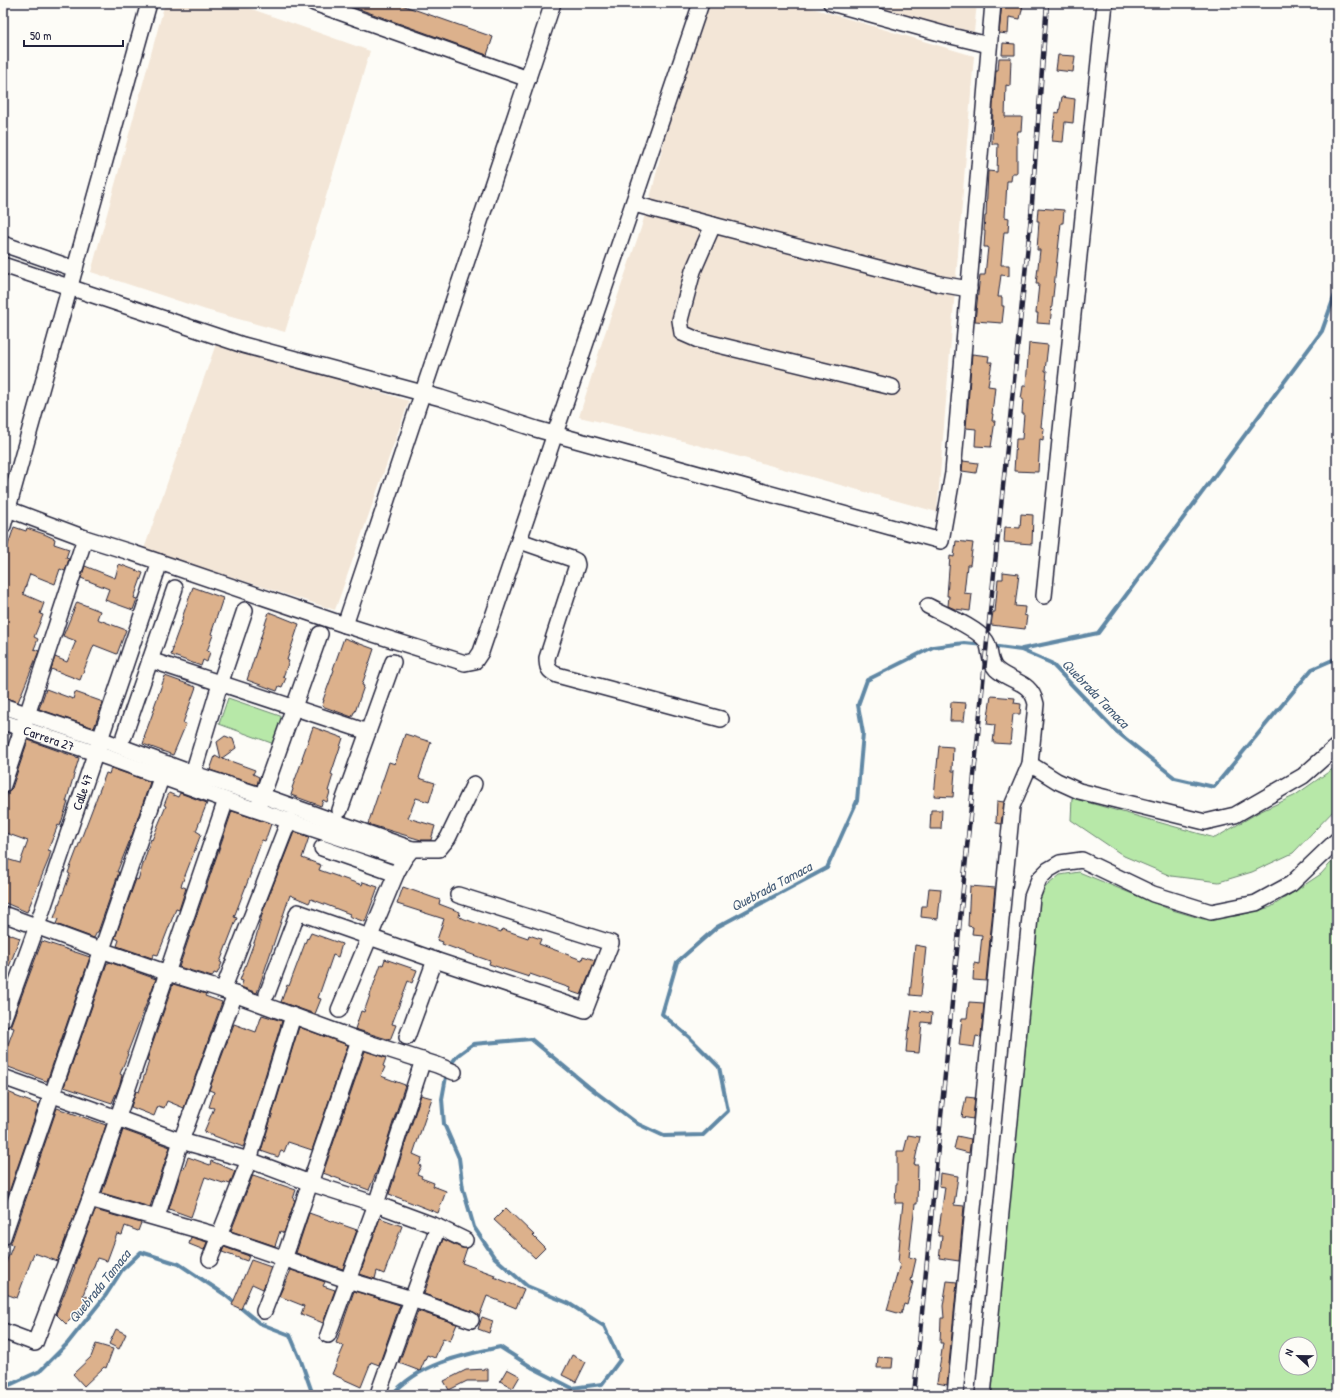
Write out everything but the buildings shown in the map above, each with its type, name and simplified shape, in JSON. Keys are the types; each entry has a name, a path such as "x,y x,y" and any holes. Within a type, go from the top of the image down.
{"street":[{"path":"3,526 149,3"},
{"path":"314,3 528,79"},
{"path":"344,625 553,3"},
{"path":"8,509 85,538 344,625 465,662 475,661 482,652 701,3"},
{"path":"831,3 989,45"},
{"path":"3,265 243,345 423,393 556,434 941,541 953,473 993,3"},
{"path":"1044,596 1105,3"},
{"path":"634,204 940,284 969,289"},
{"path":"713,225 693,270 680,320 682,333 698,340 892,388"},
{"path":"3,244 75,269"},
{"path":"3,785 85,538"},
{"path":"520,541 572,559 576,561 577,565 547,658 549,671 557,675 721,719"},
{"name":"Calle 47","path":"3,1020 37,926 160,562"},
{"path":"124,736 174,588"},
{"path":"928,606 976,632 987,641 990,657 996,669 1030,690 1034,696 1036,704 1030,764 1012,806 955,1395"},
{"path":"192,780 220,684 245,610"},
{"path":"260,803 320,634"},
{"path":"150,660 368,732"},
{"path":"340,810 393,662"},
{"path":"3,706 25,722"},
{"name":"Carrera 27","path":"3,722 25,722 97,746"},
{"path":"97,746 168,764 226,800 260,803 289,820 408,854 439,849 448,838 474,784"},
{"path":"97,746 161,778 192,780 408,854"},
{"path":"1030,764 1057,781 1079,791 1205,822 1235,815 1302,776 1337,746"},
{"path":"3,1237 161,778 168,764"},
{"path":"3,1331 35,1343 90,1199 226,800"},
{"path":"157,1217 229,992 289,820"},
{"path":"983,1395 1032,897 1039,879 1048,870 1060,863 1082,860 1153,894 1211,912 1256,903 1291,884 1337,840"},
{"path":"322,848 396,874"},
{"path":"339,1010 396,874 408,854"},
{"path":"267,994 298,912 370,938 585,1010 611,944 458,895"},
{"path":"3,914 101,950 229,992 359,1040 454,1072"},
{"path":"407,1037 435,960"},
{"path":"210,1259 249,1160 293,1016"},
{"path":"264,1311 284,1259 359,1040"},
{"path":"328,1336 347,1280 376,1204 422,1060"},
{"path":"3,1077 181,1141 249,1160 310,1183 376,1204 438,1227 465,1240"},
{"path":"90,1199 219,1236 284,1259 347,1280 412,1299 471,1320"},
{"path":"378,1394 438,1227"}],"shaded area":[{"path":"165,3 235,3 370,51 285,332 206,310 91,272"},
{"path":"710,3 795,3 974,56 937,512 679,440 579,417 603,339 641,228 653,187 666,132"},
{"path":"848,3 977,3 974,32"},
{"path":"217,341 409,401 335,610 144,549"}],"green space":[{"path":"228,698 283,717 274,744 219,724"},
{"path":"1337,766 1337,807 1293,853 1252,872 1219,882 1171,876 1124,856 1071,820 1072,798 1215,838 1259,812 1294,796"},
{"path":"1337,856 1337,1395 986,1395 1037,911 1043,889 1060,875 1079,872 1169,909 1203,919 1236,916 1271,907 1321,874"}],"waterway":[{"path":"1022,649 1098,633 1322,331 1337,289"},
{"name":"Quebrada Tamaca","path":"450,1065 458,1055 473,1044 531,1039 589,1087 638,1124 664,1136 703,1135 728,1111 719,1067 689,1037 662,1014 677,962 717,927 827,868 857,801 863,733 858,705 867,680 933,647 964,643 984,645"},
{"name":"Quebrada Tamaca","path":"991,646 1021,650 1051,663 1116,731 1175,778 1214,787 1312,669 1337,658"},
{"name":"Quebrada Tamaca","path":"392,1395 403,1384 428,1368 442,1362 500,1347 533,1368 572,1388 602,1384 620,1360 604,1326 568,1303 527,1286 494,1257 474,1227 463,1189 459,1158 444,1124 442,1099 446,1077"},
{"name":"Quebrada Tamaca","path":"3,1388 40,1371 67,1344 106,1295 122,1270 141,1252 179,1264 224,1294 259,1323 290,1335 313,1395"}],"railway":[{"path":"914,1395 987,641 1031,216 1047,3"}]}
